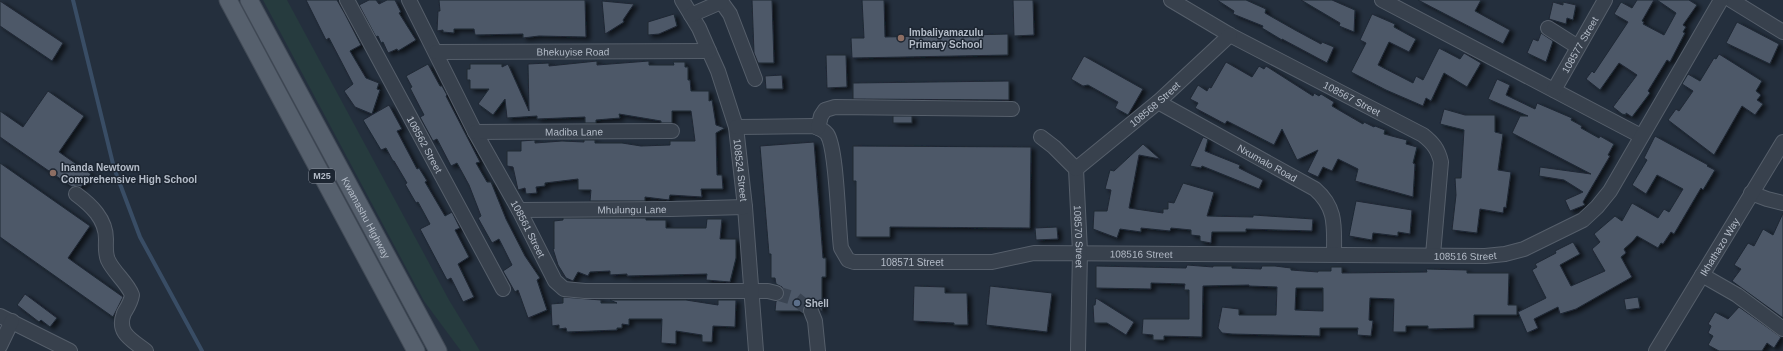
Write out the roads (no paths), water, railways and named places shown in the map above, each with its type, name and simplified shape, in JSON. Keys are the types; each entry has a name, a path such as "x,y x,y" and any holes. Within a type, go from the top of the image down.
{"main road":[{"name":"Kwamashu Highway","path":"228,0 416,351"},
{"name":"Kwamashu Highway","path":"249,0 438,351"}],"street":[{"name":"108562 Street","path":"347,0 503,289"},
{"name":"108561 Street","path":"409,0 475,132 519,210 548,270 554,281 564,289 584,291 768,291 776,293"},
{"name":"108524 Street","path":"682,0 709,50 718,71 736,126 745,207 756,351"},
{"name":"108567 Street","path":"1171,0 1230,36 1423,135 1433,143 1439,153 1441,162 1433,255"},
{"path":"1382,0 1641,136"},
{"name":"108577 Street","path":"1554,90 1606,0"},
{"name":"108516 Street","path":"1080,252 1485,256 1505,254 1524,249 1583,220 1597,207 1610,191 1721,0"},
{"path":"1731,0 1783,32"},
{"path":"691,15 721,1 735,27 755,79"},
{"path":"1548,28 1578,47"},
{"name":"108568 Street","path":"1076,169 1158,102 1230,36"},
{"name":"Bhekuyise Road","path":"436,52 709,50"},
{"name":"Nxumalo Road","path":"1158,102 1316,189 1324,197 1333,214 1334,254"},
{"path":"736,126 803,126 818,128 821,116 825,110 835,107 1012,109"},
{"name":"108571 Street","path":"818,128 827,134 830,141 833,158 840,248 848,260 854,262 992,262 1034,253 1080,252"},
{"name":"Madiba Lane","path":"475,132 672,131"},
{"path":"1041,137 1054,147 1076,169"},
{"name":"Ikhathazo Way","path":"1656,351 1783,142"},
{"name":"108570 Street","path":"1076,169 1080,252 1078,351"},
{"path":"1751,193 1783,203"},
{"path":"76,194 87,202 102,221 105,230 106,255 108,260 129,287 132,296 121,322 122,328 126,334 146,351"},
{"name":"Mhulungu Lane","path":"519,210 745,207"},
{"path":"1702,276 1737,296 1783,329"},
{"path":"811,311 818,335 818,351"},
{"path":"0,346 6,318 70,351"}],"waterway":[{"path":"73,0 114,168 140,237 202,351"}],"tunnel":[{"path":"776,293 796,299 811,311"}],"place":[{"name":"Imbaliyamazulu Primary School","path":"901,38"},
{"name":"Inanda Newtown Comprehensive High School","path":"53,173"},
{"name":"Shell","path":"797,303"}]}
